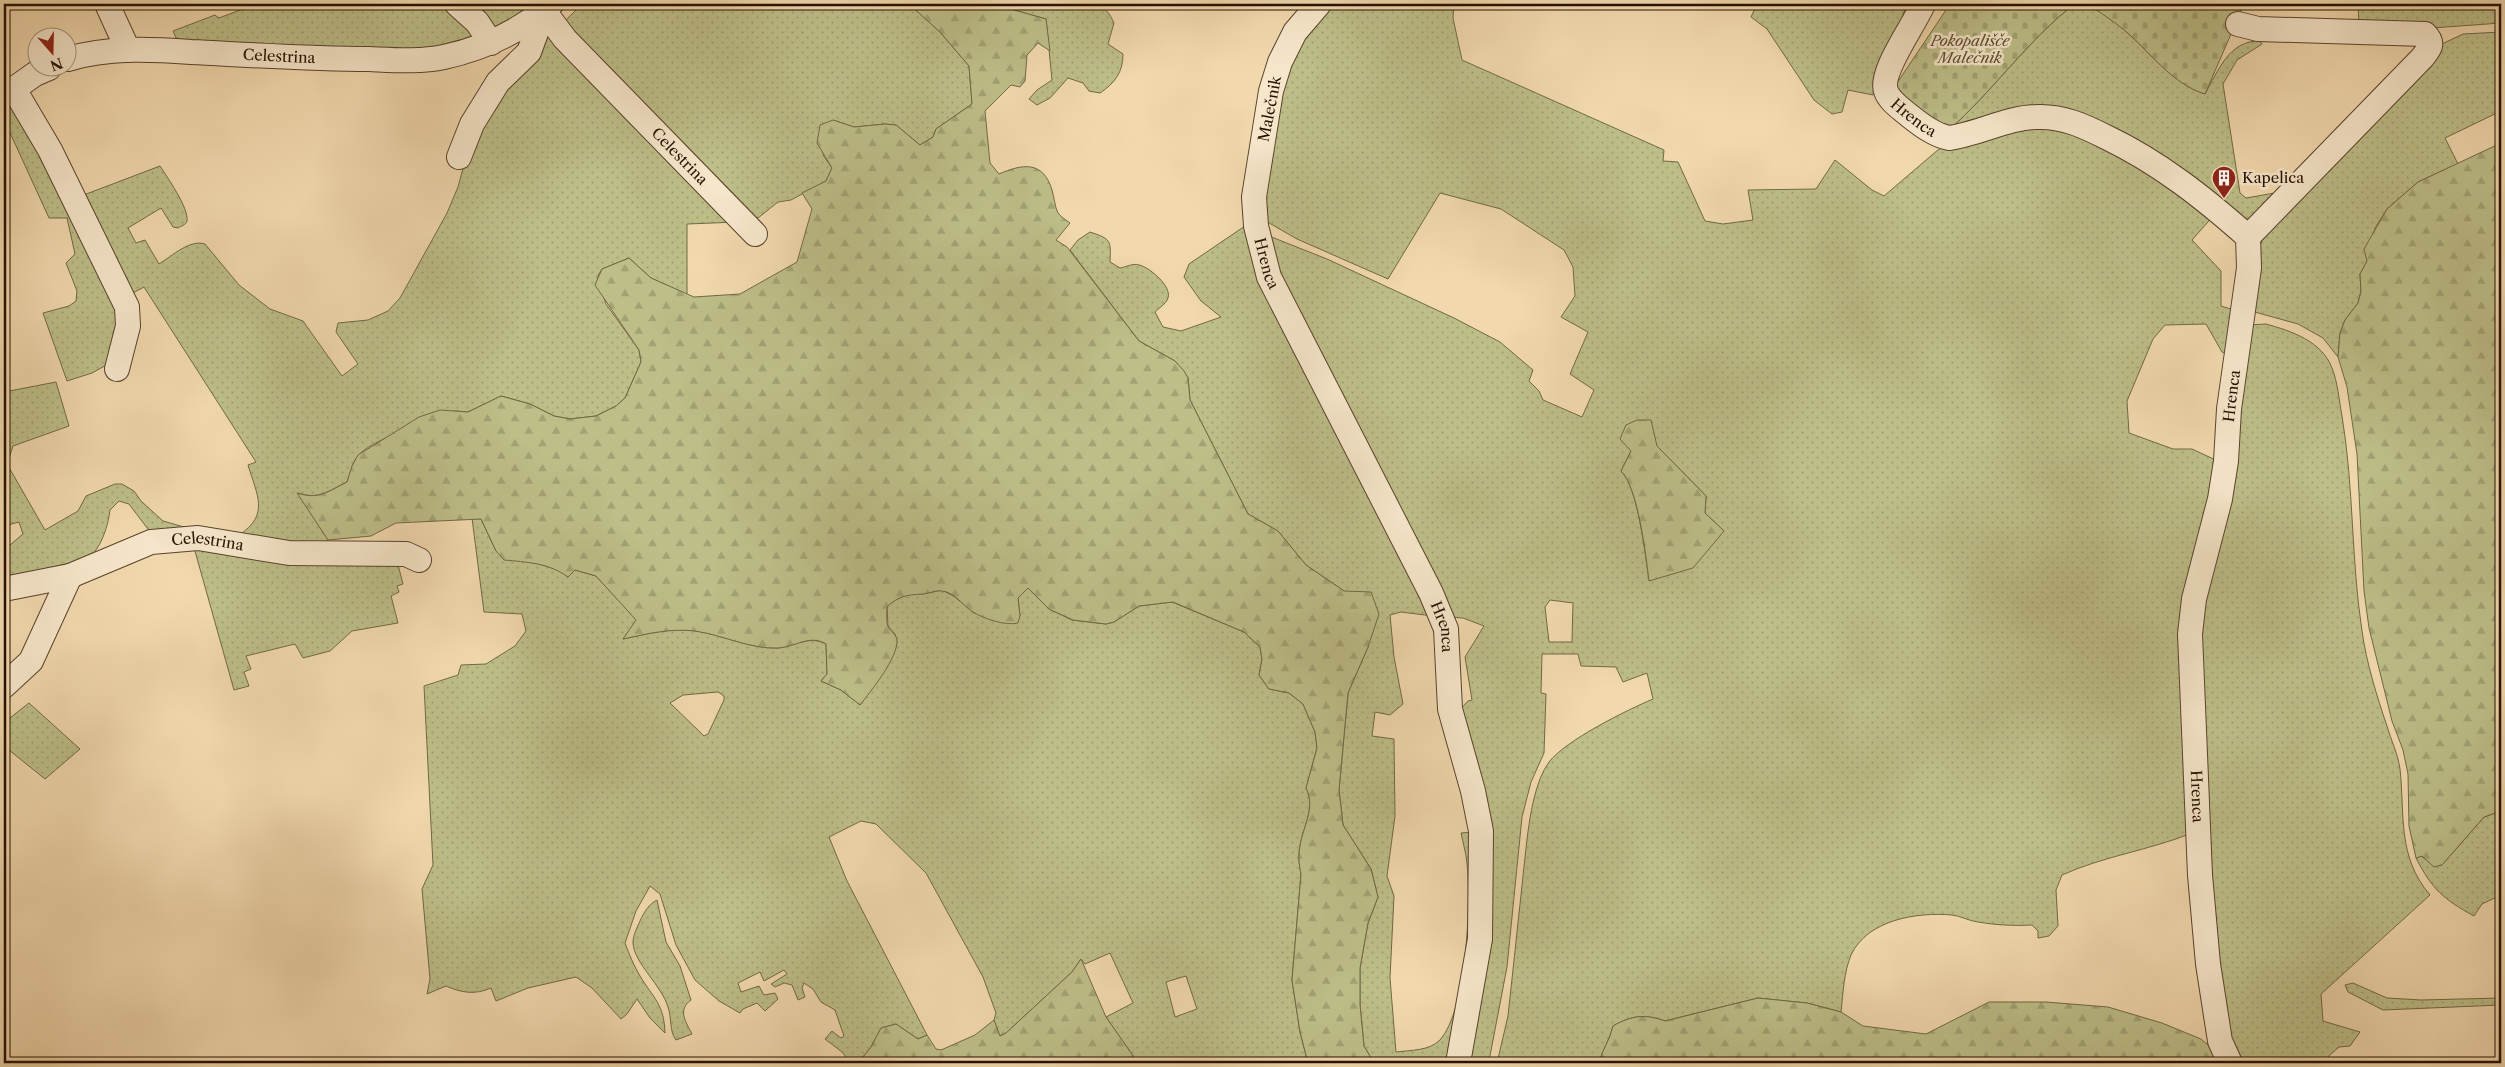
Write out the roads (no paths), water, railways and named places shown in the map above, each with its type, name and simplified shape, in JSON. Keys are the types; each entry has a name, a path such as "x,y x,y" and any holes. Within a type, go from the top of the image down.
{"street":[{"path":"107,4 128,50"},
{"path":"457,4 477,22 492,43"},
{"name":"Malečnik","path":"1256,226 1254,197 1272,91 1280,62 1294,32 1319,4"},
{"name":"Hrenca","path":"1923,4 1889,68 1885,82 1889,97 1914,119 1935,134 1949,138 2035,117 2055,117 2080,124 2142,155 2170,172 2212,205 2248,237 2250,268 2229,409 2226,462 2220,499 2194,598 2190,634 2200,875 2208,964 2220,1040 2230,1063"},
{"path":"459,157 472,124 498,82 528,52 547,7"},
{"name":"Celestrina","path":"78,56 128,50 408,60 443,57 492,43 524,26 547,7 565,39 755,234"},
{"path":"2238,24 2258,29 2425,34 2431,43 2431,47 2422,58 2248,237"},
{"path":"32,78 6,94 50,150 127,307 128,326 117,369"},
{"name":"Hrenca","path":"1256,226 1269,277 1431,593 1446,629 1450,709 1473,791 1481,831 1483,853 1480,939 1458,1063"},
{"name":"Celestrina","path":"4,589 70,576 151,542 198,538 289,553 406,554 419,560"},
{"path":"4,686 31,661 70,576"}],"place":[{"name":"Kapelica","path":"2224,199"}],"park label":[{"name":"Pokopališče Malečnik","path":"1970,50"}]}
